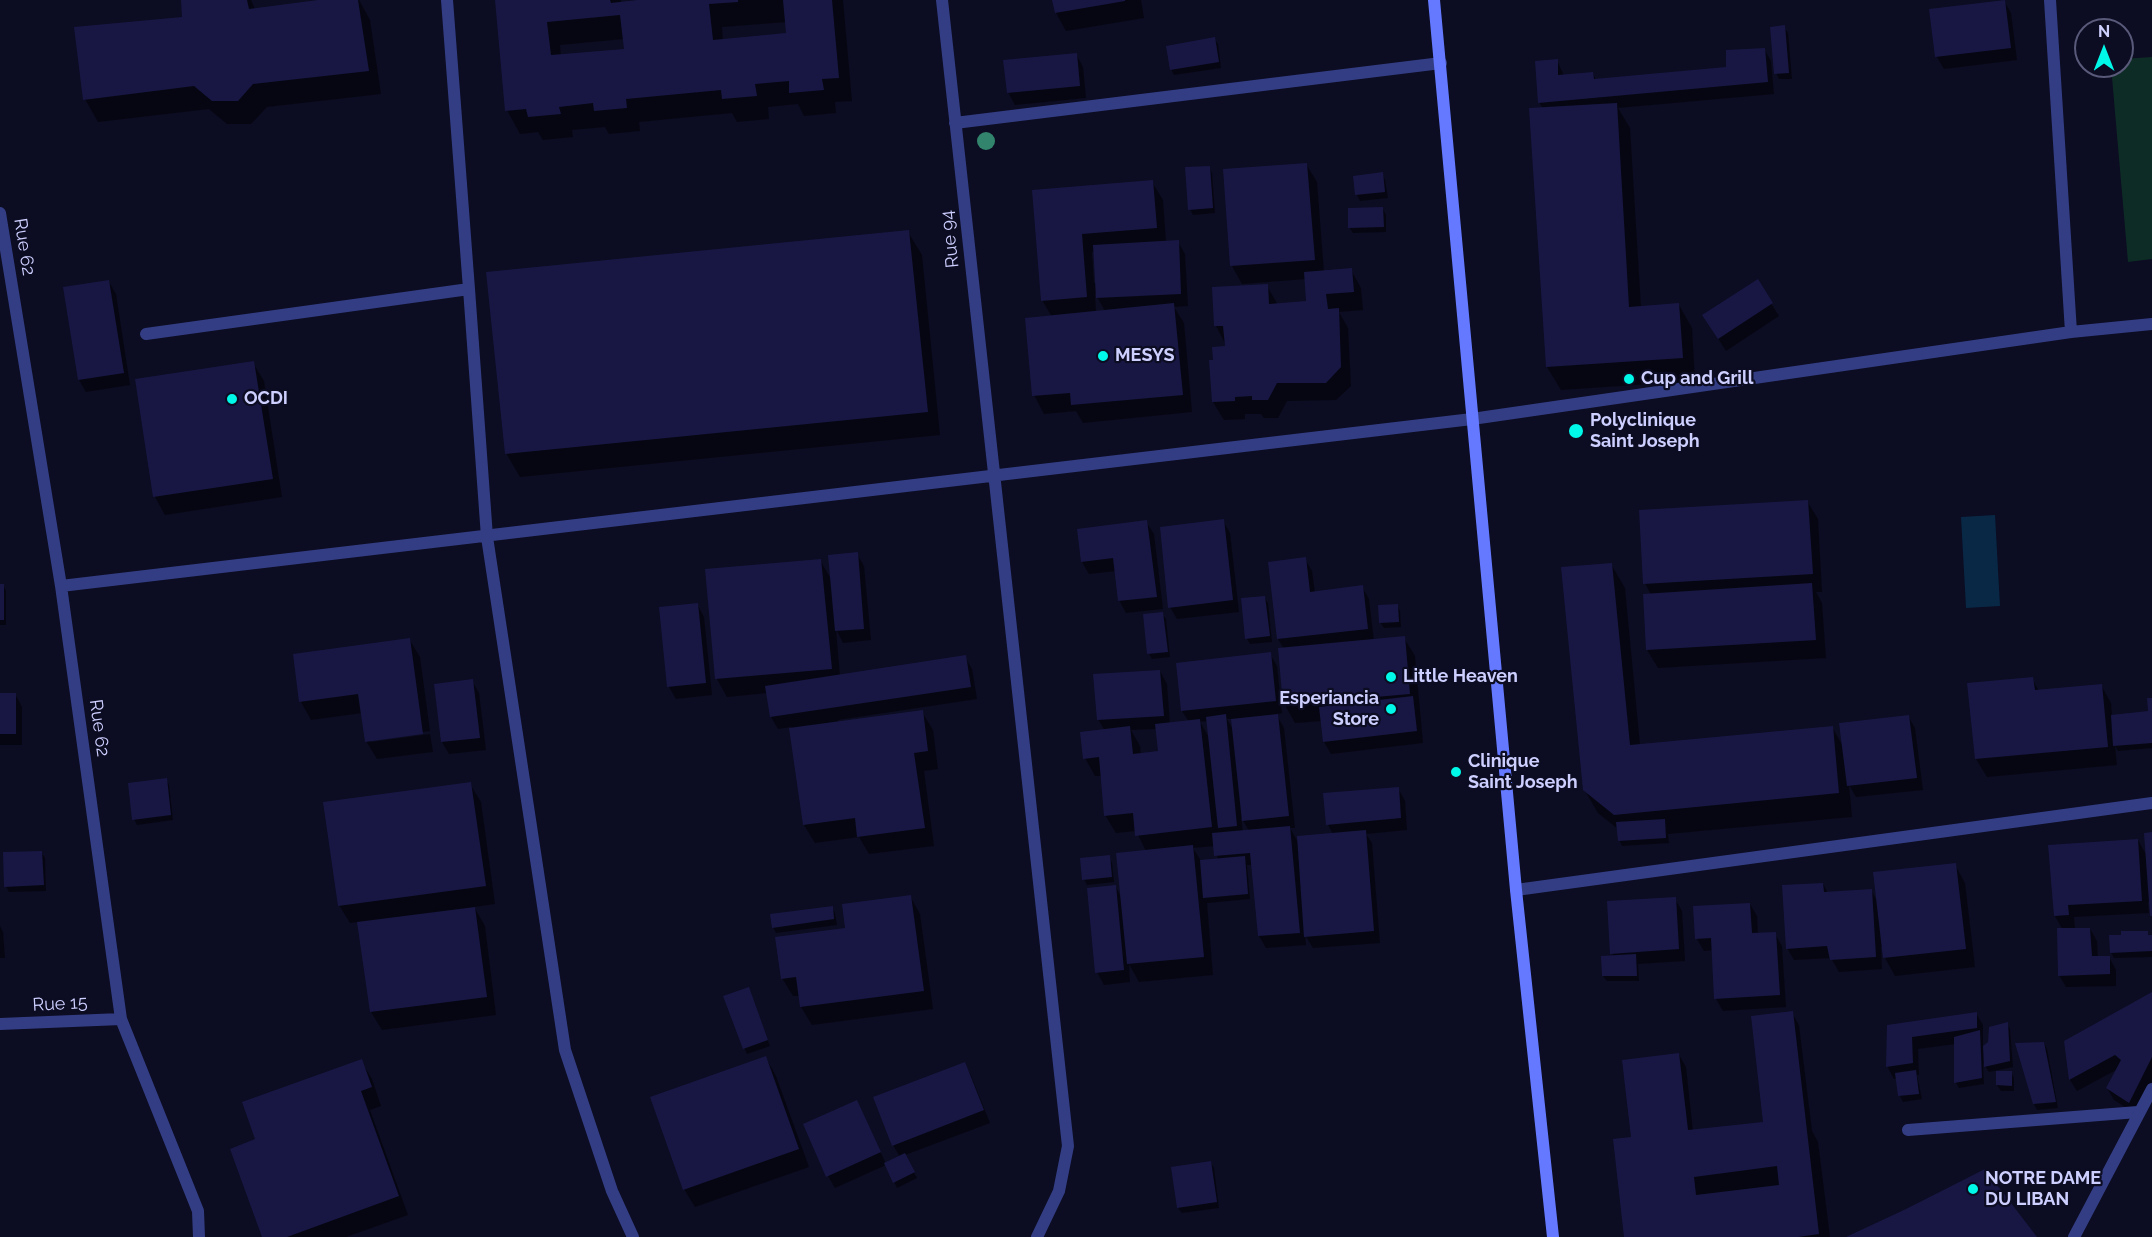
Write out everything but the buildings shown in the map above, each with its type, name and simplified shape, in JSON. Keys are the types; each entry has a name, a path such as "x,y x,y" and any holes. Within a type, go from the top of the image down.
{"main road":[{"path":"1434,0 1516,890 1553,1237"}],"street":[{"path":"447,0 487,537 565,1050 612,1191 633,1237"},
{"name":"Rue 94","path":"942,0 1068,1146 1059,1191 1037,1237"},
{"path":"2050,0 2071,332"},
{"path":"955,123 1441,63"},
{"name":"Rue 62","path":"0,213 61,586 121,1019 198,1211 199,1237"},
{"path":"146,334 469,290"},
{"path":"61,586 1472,419 2071,332 2152,324"},
{"path":"1516,890 2152,803"},
{"name":"Rue 15","path":"0,1024 121,1019"},
{"path":"2074,1237 2152,1089"},
{"path":"1908,1130 2139,1112"}],"green space":[{"path":"2152,57 2152,259 2128,262 2112,78 2134,78 2134,58"}],"water":[{"path":"1995,515 2000,606 1966,608 1961,517"}],"place":[{"name":"MESYS","path":"1103,356"},
{"name":"Cup and Grill","path":"1629,379"},
{"name":"OCDI","path":"232,399"},
{"name":"Polyclinique Saint Joseph","path":"1576,431"},
{"name":"Little Heaven","path":"1391,677"},
{"name":"Esperiancia Store","path":"1391,709"},
{"name":"Clinique Saint Joseph","path":"1456,772"},
{"name":"NOTRE DAME DU LIBAN","path":"1973,1189"}]}
